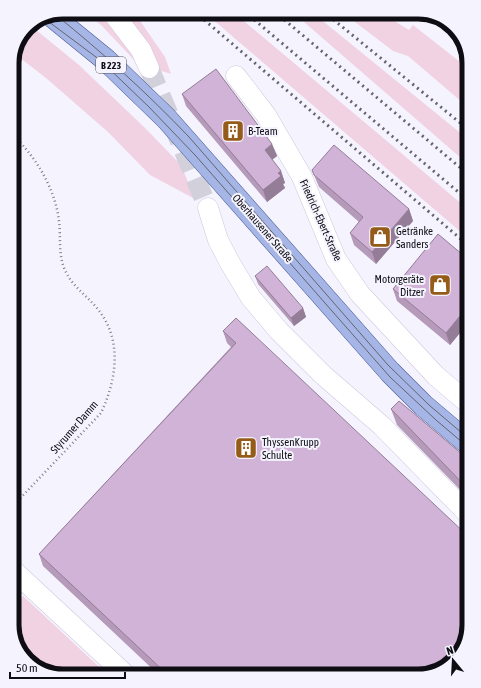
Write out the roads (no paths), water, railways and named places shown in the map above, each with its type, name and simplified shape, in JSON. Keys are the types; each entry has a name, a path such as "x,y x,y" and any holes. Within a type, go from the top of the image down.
{"main road":[{"name":"Oberhausener Straße","path":"57,20 106,60 166,118 390,372 423,405 462,438"}],"lane":[{"path":"117,19 141,50 149,68"},
{"name":"Friedrich-Ebert-Straße","path":"236,76 266,115 302,177 336,259 360,294 436,376 462,398"},
{"path":"208,208 218,240 230,263 251,298 274,326 323,375 382,426 462,508"},
{"path":"19,576 119,669"}],"tunnel":[{"path":"149,68 208,208"}],"tram line":[{"path":"61,19 124,74 189,137 388,365 429,405 462,433"},
{"path":"48,21 100,60 149,107 195,155 390,377 462,442"}],"railway":[{"path":"203,19 462,240"},
{"path":"253,19 462,195"},
{"path":"283,19 462,169"},
{"path":"333,19 462,124"}],"place":[{"name":"B-Team","path":"233,131"},
{"name":"Getränke Sanders","path":"380,237"},
{"name":"Motorgeräte Ditzer","path":"440,285"},
{"name":"ThyssenKrupp Schulte","path":"246,448"}]}
